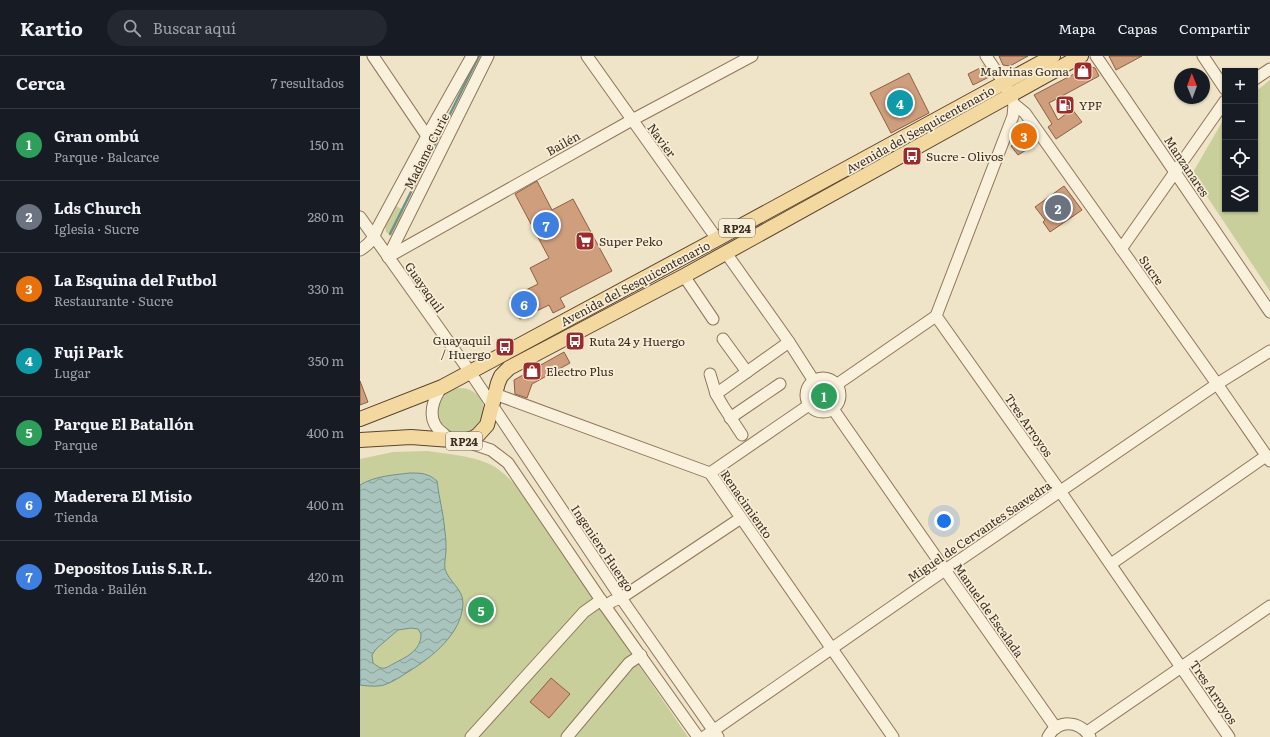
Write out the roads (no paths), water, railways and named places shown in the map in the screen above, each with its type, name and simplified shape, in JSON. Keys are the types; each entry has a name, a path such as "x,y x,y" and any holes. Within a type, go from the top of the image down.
{"main road":[{"name":"Avenida del Sesquicentenario","path":"457,440 478,435 487,425 493,399 501,376 509,368 726,253 1009,94 1053,56"},
{"name":"Avenida del Sesquicentenario","path":"360,419 442,387 717,239 1009,94 1081,56"},
{"name":"RP24","path":"360,440 411,437 457,440"}],"street":[{"path":"373,56 427,136"},
{"name":"Madame Curie","path":"374,238 378,227 427,136 472,56"},
{"name":"Madame Curie","path":"388,257 488,56"},
{"name":"Navier","path":"587,56 717,239"},
{"name":"Bailén","path":"388,257 632,120 752,56"},
{"name":"Sucre","path":"986,56 1009,94 1025,113 1217,384 1268,459"},
{"name":"Manzanares","path":"1096,56 1270,312"},
{"path":"1202,56 1222,85"},
{"path":"1258,77 1270,69"},
{"path":"836,385 936,316 1013,116 1009,94"},
{"path":"1121,249 1223,104"},
{"name":"Guayaquil","path":"360,217 470,372"},
{"path":"360,250 374,238"},
{"path":"726,253 790,342 814,381"},
{"path":"684,276 713,318"},
{"name":"Tres Arroyos","path":"936,316 1111,564 1229,737"},
{"path":"723,339 747,372"},
{"path":"716,394 790,342"},
{"name":"Miguel de Cervantes Saavedra","path":"704,737 716,734 832,648 1217,384 1270,351"},
{"name":"Ingeniero Huergo","path":"470,372 493,399 621,598 716,734"},
{"path":"710,374 716,394 742,436"},
{"path":"828,379 836,385 840,394 839,400 834,409 820,412 809,405 807,400 807,389 814,381 828,379"},
{"path":"730,418 780,384"},
{"name":"RP24","path":"442,387 436,395 432,405 433,419 438,429 457,440"},
{"name":"Renacimiento","path":"493,399 710,473 893,737"},
{"path":"710,473 809,405"},
{"name":"Manuel de Escalada","path":"834,409 1056,728"},
{"path":"457,440 491,450 501,456 508,463 603,603 698,737"},
{"path":"1111,564 1268,459"},
{"path":"471,737 584,612 603,603 621,598 741,518"},
{"path":"1048,737 1056,728 1068,724 1082,728 1088,734 1181,667 1270,606"},
{"path":"567,737 629,663 652,642"}],"water":[{"path":"404,474 424,474 431,476 437,481 446,536 445,569 461,594 463,603 461,614 457,625 444,644 427,659 384,685 360,685 360,485 378,478","holes":["411,628 418,629 421,634 420,640 416,649 412,653 386,668 378,667 373,663 372,655 376,649 398,630"]}],"waterway":[{"path":"390,234 479,56"}],"place":[{"name":"Malvinas Goma","path":"1083,71"},
{"name":"Fuji Park","path":"900,103"},
{"name":"YPF","path":"1065,105"},
{"name":"La Esquina del Futbol","path":"1024,136"},
{"name":"Sucre - Olivos","path":"912,156"},
{"name":"Lds Church","path":"1058,208"},
{"name":"Depositos Luis S.R.L.","path":"546,225"},
{"name":"Super Peko","path":"585,241"},
{"name":"Maderera El Misio","path":"524,304"},
{"name":"Ruta 24 y Huergo","path":"575,341"},
{"name":"Guayaquil / Huergo","path":"505,347"},
{"name":"Electro Plus","path":"532,371"},
{"name":"Gran ombú","path":"824,396"},
{"name":"Parque El Batallón","path":"481,610"}]}
